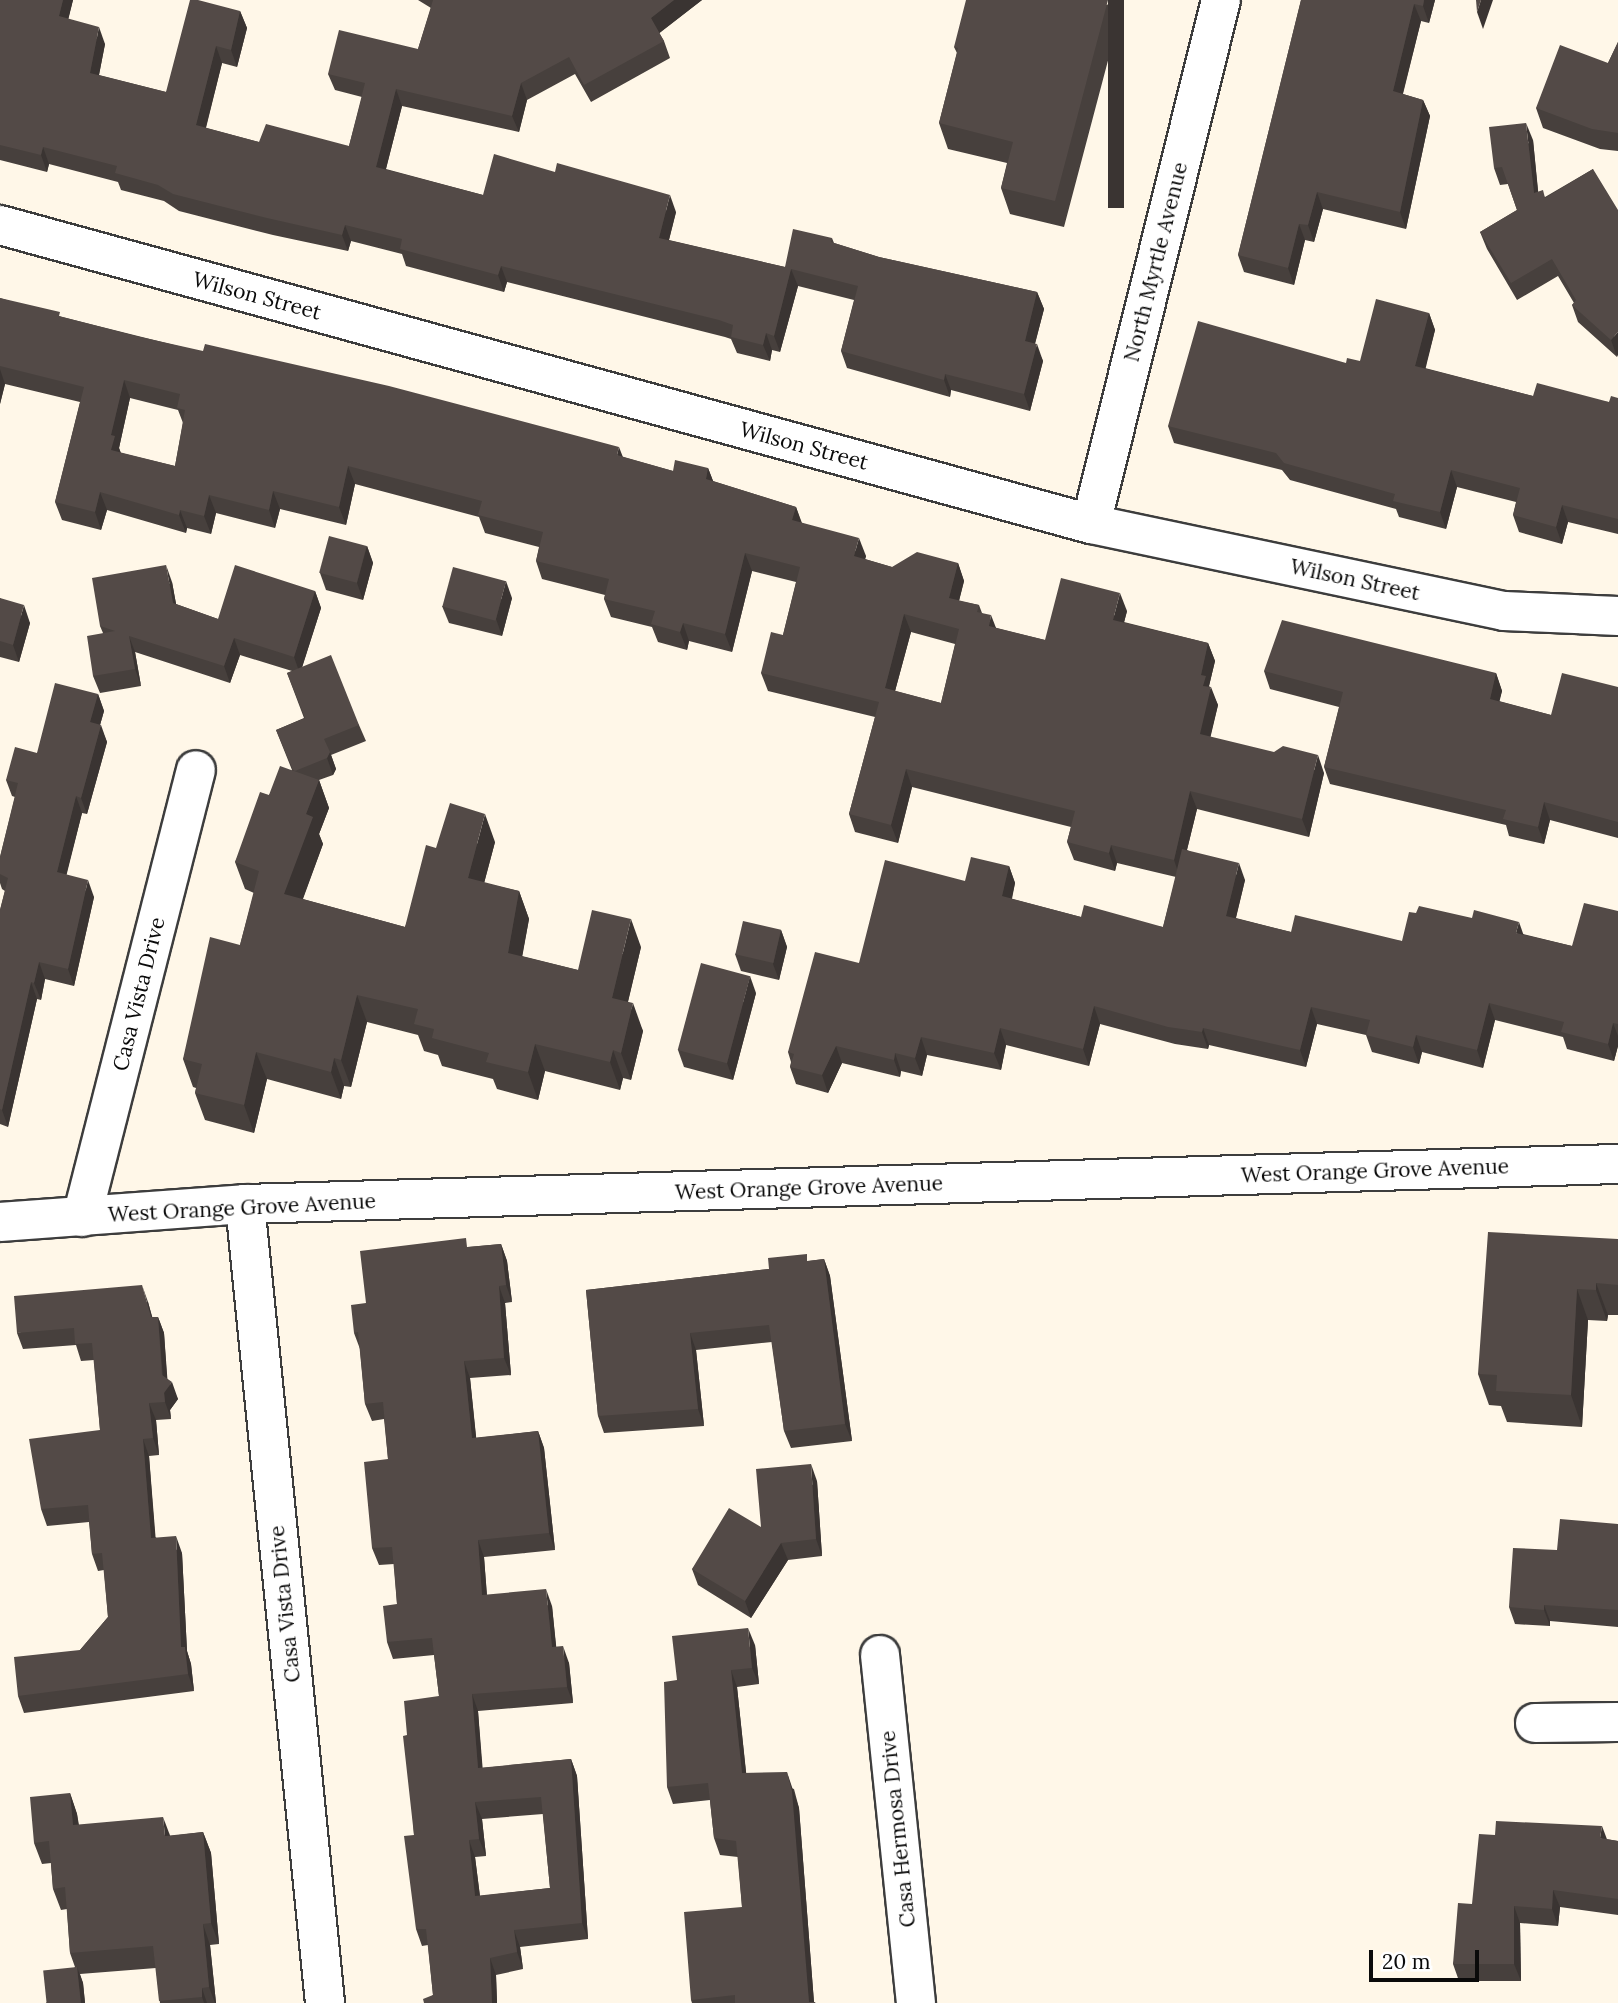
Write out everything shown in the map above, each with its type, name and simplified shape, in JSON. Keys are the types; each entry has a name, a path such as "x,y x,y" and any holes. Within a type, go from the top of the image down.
{"street":[{"name":"North Myrtle Avenue","path":"1091,524 1221,0"},
{"name":"Wilson Street","path":"0,225 1091,524 1504,611 1618,616"},
{"name":"Casa Vista Drive","path":"82,1217 195,770"},
{"name":"West Orange Grove Avenue","path":"0,1222 246,1204 1618,1164"},
{"name":"Casa Vista Drive","path":"246,1204 325,2003"},
{"name":"Casa Hermosa Drive","path":"880,1655 916,2003"},
{"path":"1535,1723 1618,1722"}],"building":[{"path":"0,0 63,0 59,16 99,27 90,73 166,92 190,0 240,11 231,50 216,46 196,125 259,142 266,124 349,146 365,83 328,74 339,30 418,49 433,0 674,0 651,18 664,41 584,85 569,57 521,83 512,116 396,89 376,167 483,195 494,154 555,172 557,163 670,195 659,238 785,267 793,229 832,238 831,242 879,257 1037,292 1025,341 1037,344 1024,394 945,374 944,380 841,351 858,286 791,269 774,336 766,333 763,345 731,337 733,325 719,320 501,266 498,275 400,249 402,239 345,225 342,235 267,218 173,194 158,185 115,173 117,166 43,147 41,155 0,145"},
{"path":"966,0 1108,0 1055,201 1001,188 1013,142 939,123 958,48 954,47"},
{"path":"1301,0 1424,0 1423,6 1414,4 1393,91 1423,100 1400,212 1317,192 1308,225 1299,224 1288,268 1238,255"},
{"path":"1618,42 1618,133 1592,129 1536,108 1560,45 1608,63"},
{"path":"1526,123 1534,193 1543,190 1545,198 1593,169 1618,210 1618,332 1611,340 1572,305 1576,300 1552,259 1511,283 1480,232 1517,210 1502,167 1494,168 1489,127"},
{"path":"0,298 60,312 59,316 136,336 203,351 205,344 389,386 619,447 617,455 673,471 675,460 708,468 706,479 796,507 792,520 859,538 854,556 892,567 917,552 958,563 949,598 979,605 977,612 991,615 989,626 1045,640 1061,578 1120,593 1113,620 1208,643 1201,675 1206,676 1203,686 1211,687 1200,734 1274,752 1283,746 1318,755 1302,819 1190,791 1174,860 1111,845 1109,853 1067,842 1075,811 906,769 891,825 849,814 879,702 761,673 771,632 783,635 800,567 745,553 725,634 683,623 680,632 651,624 655,611 604,599 609,579 536,561 543,532 478,515 482,501 348,466 339,507 273,491 269,510 209,495 204,516 180,510 179,515 100,492 95,512 55,502 84,387 0,366","holes":["124,380 180,394 177,408 185,410 175,466 111,450 115,436 111,435","904,614 959,629 941,703 885,688"]},
{"path":"1376,299 1429,313 1415,366 1533,396 1537,383 1609,402 1611,396 1618,398 1618,519 1562,505 1556,527 1513,515 1520,488 1451,470 1440,512 1393,501 1395,494 1284,463 1276,453 1168,426 1198,321 1346,363 1347,358 1360,361"},
{"path":"329,536 367,546 357,583 319,573"},
{"path":"166,565 173,603 218,619 235,565 315,591 294,657 234,638 224,666 129,636 135,669 93,676 87,636 115,631 100,626 92,578"},
{"path":"453,567 506,581 496,621 442,607"},
{"path":"0,598 24,605 13,645 0,641"},
{"path":"1282,620 1496,673 1490,699 1551,715 1562,673 1618,687 1618,822 1544,802 1538,827 1503,819 1506,810 1324,767 1343,692 1264,671"},
{"path":"331,655 359,725 324,739 330,752 327,758 295,771 276,730 305,718 287,673"},
{"path":"55,683 98,694 90,722 101,725 81,798 76,796 57,872 88,880 68,969 39,962 34,983 31,982 2,1110 0,910 8,878 0,874 0,857 18,783 6,780 15,747 37,753"},
{"path":"280,766 319,780 306,814 313,817 284,894 405,927 426,845 436,848 450,803 485,814 468,878 519,891 508,953 578,970 592,910 631,919 612,998 633,1003 621,1053 613,1050 610,1062 535,1044 528,1072 486,1062 489,1053 432,1038 434,1029 414,1024 418,1009 357,995 341,1060 334,1058 331,1072 256,1052 244,1105 195,1093 202,1064 183,1059 210,937 240,945 259,871 235,862 260,792 269,795"},
{"path":"1182,849 1239,863 1226,916 1291,932 1295,915 1402,941 1409,912 1416,913 1419,906 1472,918 1474,910 1519,922 1516,933 1572,946 1584,903 1618,911 1618,1024 1613,1023 1608,1044 1561,1032 1564,1022 1489,1003 1477,1050 1416,1035 1413,1047 1366,1035 1370,1020 1311,1007 1300,1050 1203,1028 1202,1032 1168,1027 1094,1006 1083,1049 1000,1028 994,1053 921,1037 915,1058 895,1053 894,1060 836,1046 822,1075 790,1067 794,1054 788,1052 815,952 859,963 885,860 965,881 971,857 1009,866 1002,896 1081,917 1084,905 1163,927"},
{"path":"743,921 781,930 773,963 735,954"},
{"path":"701,963 750,976 727,1063 678,1050"},
{"path":"1488,1232 1618,1239 1618,1285 1596,1283 1596,1290 1577,1289 1571,1395 1496,1391 1497,1375 1478,1374"},
{"path":"466,1238 467,1247 501,1244 506,1285 499,1286 504,1358 464,1361 472,1438 538,1431 549,1533 478,1540 482,1595 546,1589 552,1647 563,1646 567,1687 472,1694 478,1768 571,1759 582,1923 514,1930 517,1952 490,1958 492,2003 424,2003 423,1999 433,1995 426,1929 416,1929 404,1836 414,1835 403,1736 407,1735 404,1701 439,1696 432,1638 387,1642 383,1606 397,1604 392,1547 372,1548 364,1462 388,1459 383,1402 365,1404 358,1332 354,1333 351,1305 366,1303 360,1251","holes":["541,1797 550,1888 475,1896 469,1840 479,1839 475,1802"]},
{"path":"807,1254 807,1261 824,1259 845,1424 784,1431 769,1325 690,1333 698,1409 598,1416 586,1290 769,1269 768,1258"},
{"path":"142,1285 151,1317 158,1317 162,1375 172,1382 164,1393 165,1402 149,1403 153,1438 143,1439 151,1538 176,1536 181,1647 185,1647 188,1674 18,1696 14,1657 80,1650 108,1617 102,1553 92,1554 88,1505 41,1509 29,1439 100,1430 92,1343 75,1344 74,1328 17,1333 14,1296"},
{"path":"811,1464 816,1539 781,1543 745,1601 692,1569 729,1508 761,1527 756,1469"},
{"path":"1560,1519 1618,1524 1618,1610 1544,1605 1544,1610 1509,1607 1513,1548 1557,1550"},
{"path":"748,1628 752,1668 731,1670 742,1773 787,1772 792,1791 809,2002 815,2003 735,2003 735,1995 691,2000 684,1912 742,1907 736,1841 714,1838 708,1783 667,1787 664,1682 677,1680 672,1636"},
{"path":"70,1793 73,1825 163,1817 165,1836 203,1832 211,1923 203,1924 209,1987 202,1988 202,1997 159,2001 153,1946 70,1953 65,1887 53,1889 49,1841 34,1843 30,1797"},
{"path":"1496,1821 1602,1826 1600,1838 1618,1841 1618,1899 1553,1890 1552,1909 1514,1906 1514,1964 1453,1964 1458,1903 1472,1904 1479,1834 1495,1835"},
{"path":"77,1967 81,2003 47,2003 43,1971"}]}
